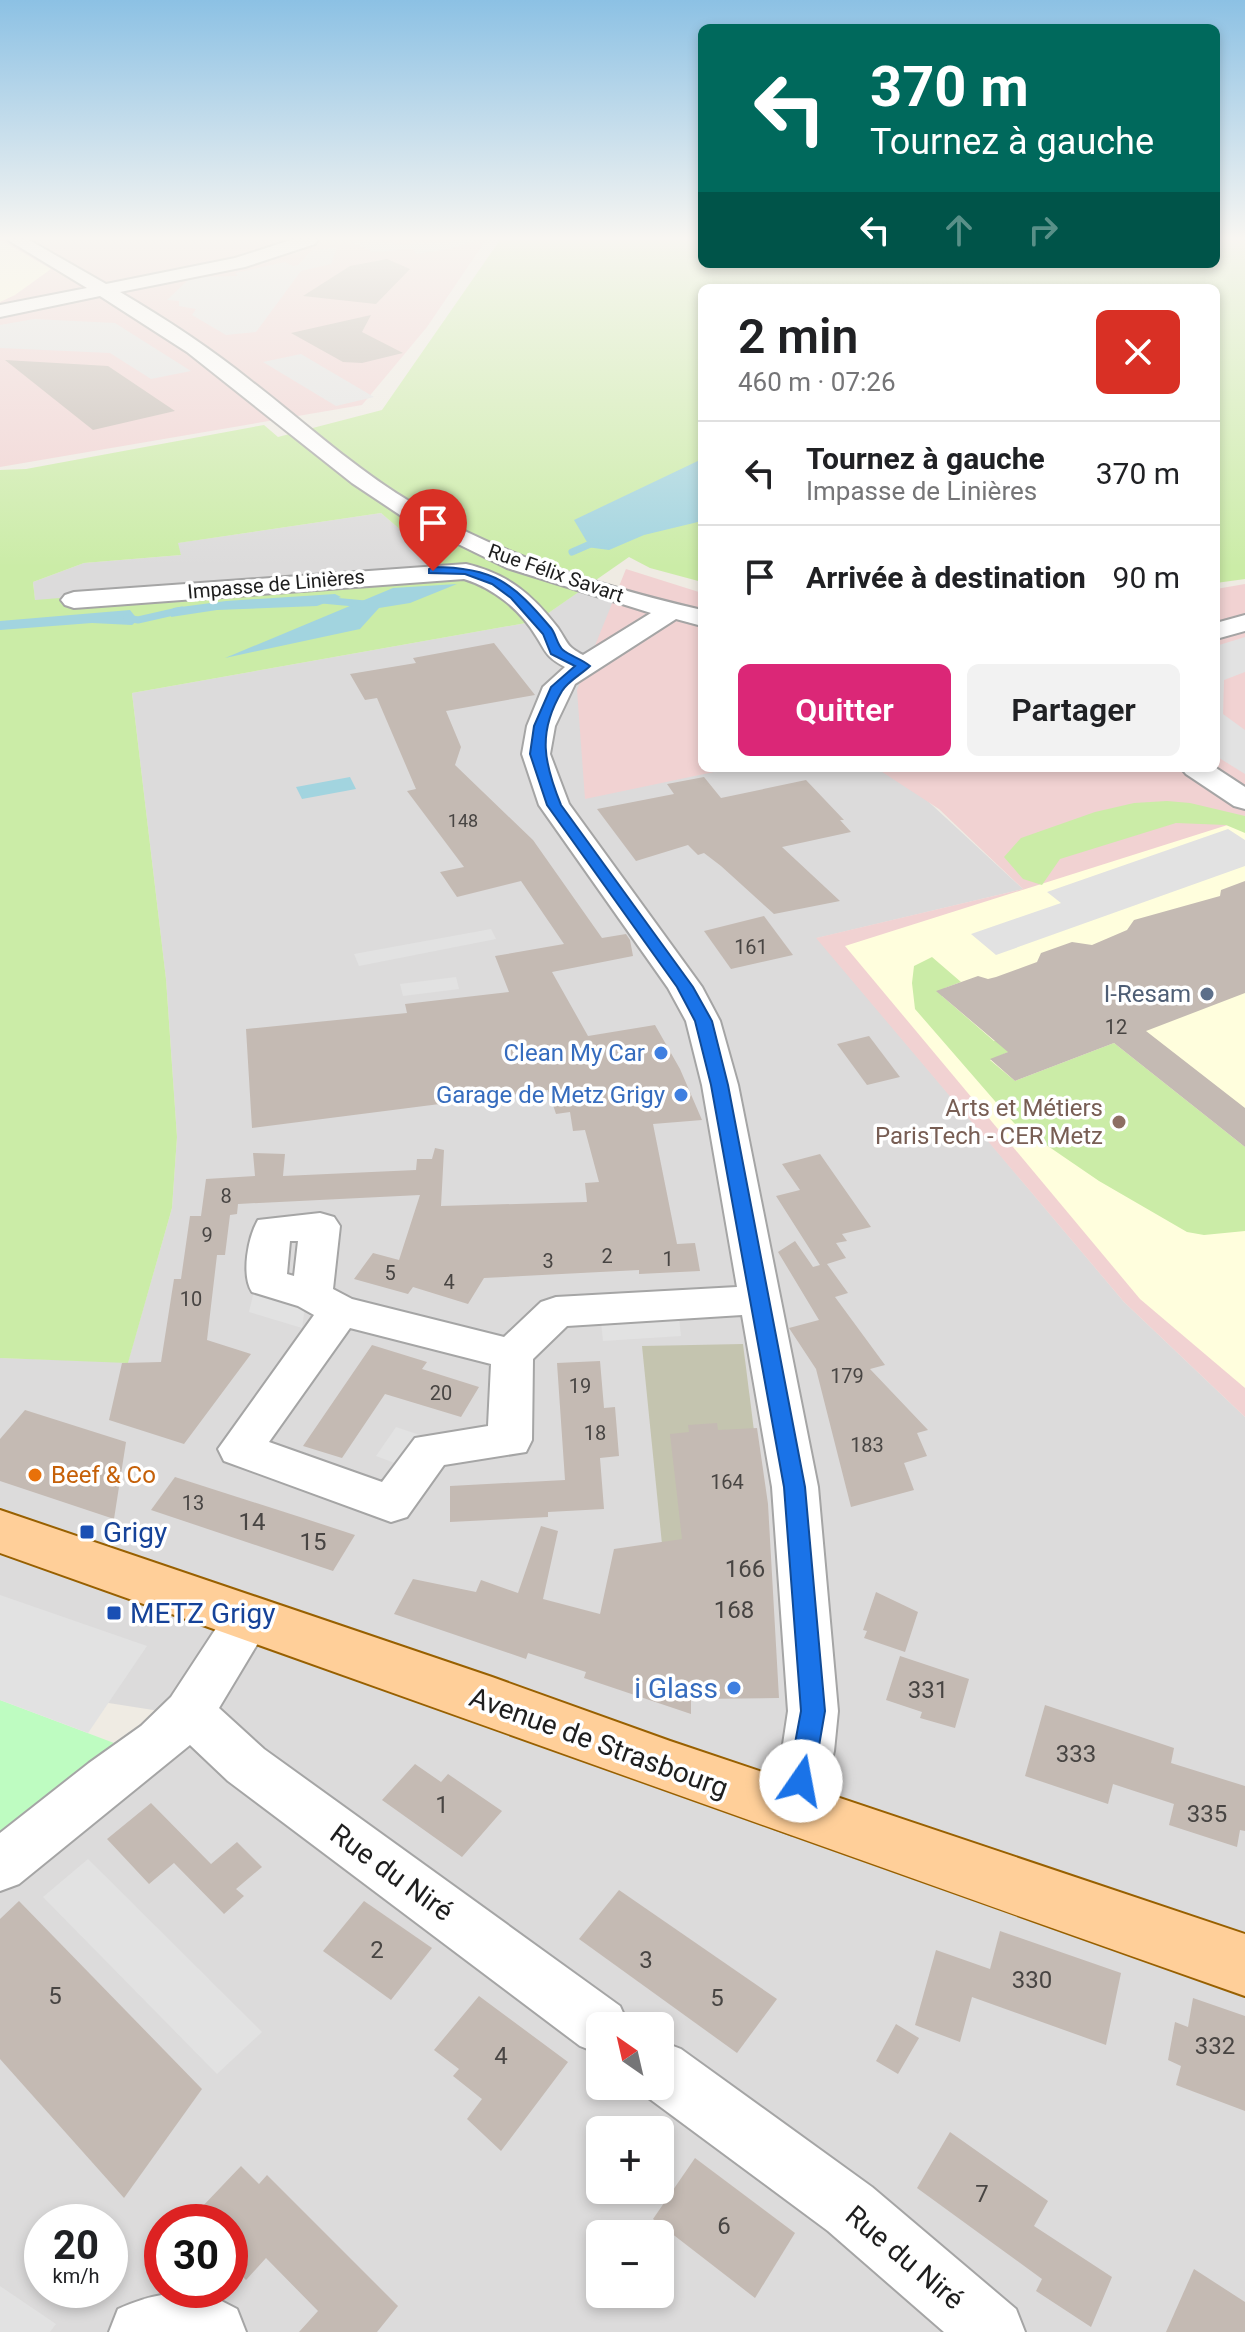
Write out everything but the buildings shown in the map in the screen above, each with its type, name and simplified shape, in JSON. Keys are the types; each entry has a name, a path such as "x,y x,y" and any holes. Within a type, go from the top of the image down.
{"main road":[{"name":"Avenue de Strasbourg","path":"0,1531 793,1811 1245,1965"}],"street":[{"name":"Rue Félix Savart","path":"195,349 370,486 432,524 512,560 687,614"},
{"name":"Impasse de Linières","path":"74,600 466,571 496,581 515,596 548,633 556,651 583,666"},
{"path":"687,614 583,666 557,687 541,726 536,754 554,805 685,987 703,1021 720,1085 795,1487 813,1711 808,1751 793,1811"},
{"path":"1220,630 1245,623"},
{"path":"1202,772 1245,800"},
{"path":"512,1354 326,1304 240,1449 391,1504 431,1450 510,1440 512,1354 556,1312 758,1300"},
{"path":"0,1866 107,1779 159,1742 189,1712 249,1618"},
{"name":"Rue du Niré","path":"189,1712 246,1765 586,2016"},
{"name":"Rue du Niré","path":"674,2080 850,2209 993,2332"},
{"path":"141,2332 154,2326 204,2324 214,2332"}],"shaded area":[{"path":"0,349 409,349 362,405 0,467"},
{"path":"18,349 156,349 191,371 151,379 110,353"},
{"path":"301,354 374,397 336,406 263,362"},
{"path":"381,513 445,567 35,601 33,582 84,563 181,555 177,543"},
{"path":"626,569 698,592 698,772 714,772 585,799 577,690"},
{"name":"Arts et Métiers ParisTech - CER Metz","path":"1245,584 1245,1417 1124,1302 816,938 1023,889 939,809 882,772 1220,772 1220,588"},
{"path":"584,588 640,614 698,758 698,772 896,772 1023,889 817,938 1124,1302 1245,1417 1245,2332 0,2332 0,1858 166,1712 0,1686 0,1358 128,1362 172,1208 177,1137 166,979 132,693 537,621"},
{"path":"1245,637 1245,672 1224,680 1223,714 1245,730 1245,774 1220,758 1220,645"},
{"name":"Arts et Métiers ParisTech - CER Metz","path":"1237,822 1245,823 1245,1388 1140,1299 845,946"},
{"path":"1228,829 1245,840 1245,866 996,955 971,934 1061,903 1047,892"},
{"path":"491,929 496,939 359,966 354,954"},
{"path":"456,977 459,989 403,996 400,984"},
{"path":"254,1291 305,1307 302,1328 249,1312"},
{"path":"679,1318 681,1336 603,1341 601,1322"},
{"path":"743,1344 768,1541 662,1544 642,1346"},
{"path":"396,1427 420,1435 400,1465 376,1456"},
{"path":"0,1595 147,1646 88,1733 0,1700"},
{"path":"88,1859 262,2032 217,2074 43,1897"},
{"path":"0,2286 24,2302 24,2308 32,2308 56,2324 50,2332 0,2332"}],"green space":[{"path":"424,349 698,349 698,581 650,568 629,557 537,621 132,693 166,979 177,1137 172,1208 128,1363 0,1358 0,470 26,469 264,425 278,437 382,410","holes":["381,513 444,567 35,600 33,582 84,563 181,555 178,543"]},
{"path":"1220,349 1245,349 1245,579 1220,582"},
{"path":"1167,801 1245,816 1245,833 1226,825 1176,823 1060,859 1042,885 1023,879 1004,857 1021,838 1095,812 1134,803"},
{"path":"932,957 961,982 945,988 942,996 994,1041 1000,1039 1013,1050 990,1060 1015,1081 1114,1043 1245,1147 1245,1231 1204,1235 1187,1232 1099,1181 1014,1123 915,1009 914,966"},
{"path":"0,1700 114,1743 0,1832"}],"water":[{"path":"698,461 698,522 644,535 609,550 579,546 587,542 574,520"},
{"path":"457,584 410,603 379,608 360,629 225,658 393,588"},
{"path":"335,594 341,597 317,606 217,610 171,617 173,608 226,601"},
{"path":"130,610 138,620 132,625 92,623 0,630 0,621"},
{"path":"350,777 356,789 302,799 296,787"}],"waterway":[{"path":"572,552 595,542"},
{"path":"322,600 365,604"},
{"path":"127,618 138,620 182,610"}],"place":[{"name":"I-Resam","path":"1207,994"},
{"name":"Clean My Car","path":"661,1053"},
{"name":"Garage de Metz Grigy","path":"681,1095"},
{"name":"Arts et Métiers ParisTech - CER Metz","path":"1119,1122"},
{"name":"Beef & Co","path":"35,1475"},
{"name":"Grigy","path":"87,1532"},
{"name":"METZ Grigy","path":"114,1613"},
{"name":"i Glass","path":"734,1688"}],"route":[{"path":"433,571 466,571 496,581 515,596 548,633 556,651 583,666 557,687 541,726 536,754 545,784 554,805 685,987 703,1021 720,1085 795,1487 813,1711 801,1781"}]}
